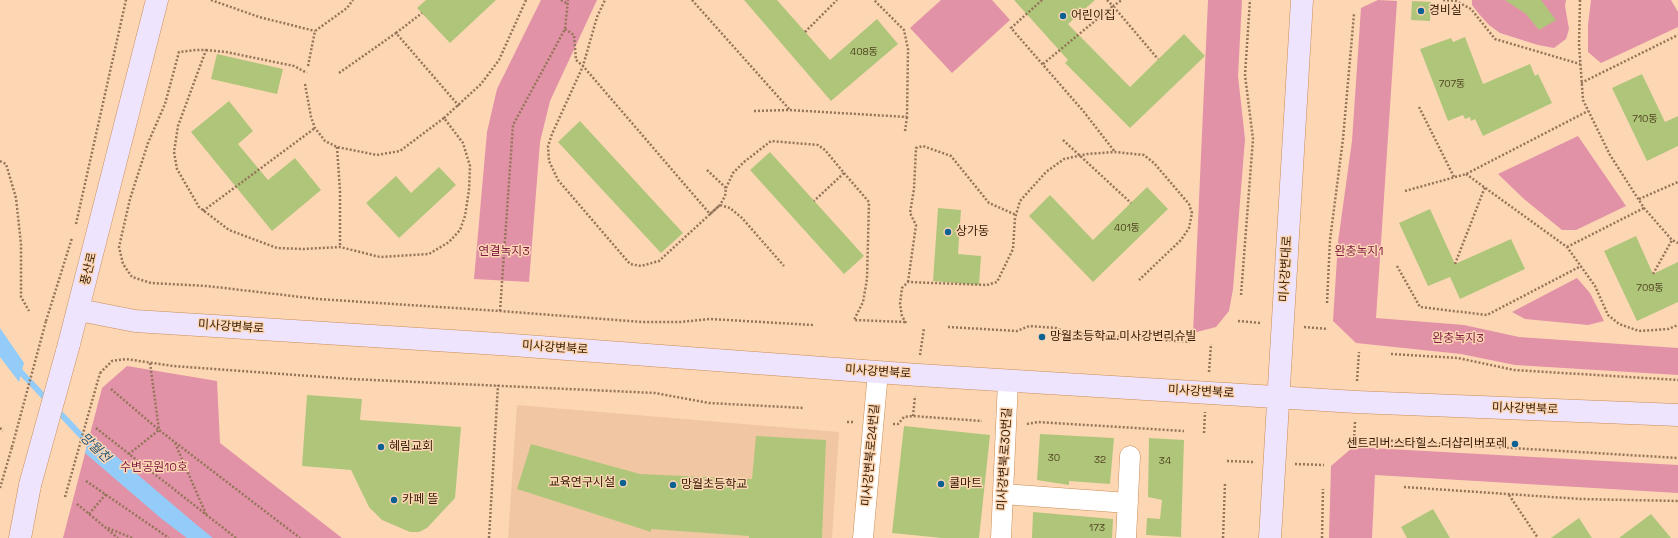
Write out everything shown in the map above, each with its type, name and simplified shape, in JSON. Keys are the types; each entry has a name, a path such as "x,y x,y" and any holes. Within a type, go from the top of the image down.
{"street":[{"name":"풍산로","path":"20,538 30,485 79,310 157,0"},
{"name":"미사강변대로","path":"1270,538 1302,0"},
{"name":"미사강변북로","path":"79,310 134,321 499,344 1008,381 1356,402 1678,415"},
{"name":"미사강변북로24번길","path":"863,538 878,372"},
{"name":"미사강변북로30번길","path":"1001,538 1008,381"},
{"path":"1126,538 1130,456"},
{"path":"1003,494 1128,503"}],"path":[{"path":"75,226 126,0"},
{"path":"211,0 259,17 315,31"},
{"path":"308,66 315,31 347,8 353,0"},
{"path":"305,84 311,117 315,128 325,141 337,148 377,155 400,151 459,106 481,84 499,60 526,0"},
{"path":"500,311 513,125 566,29 568,2 561,0"},
{"path":"605,0 597,17 583,66 552,134 548,146 549,161 558,180 630,264 640,266 659,261 720,205 725,196 726,188 733,173 771,141 818,145 825,150 869,202 866,279 863,302 854,320 906,322 902,316 900,304 902,288 908,282 916,225 910,213 914,189 916,148 923,146 951,156 989,203 1016,215"},
{"path":"692,0 789,110"},
{"path":"805,32 837,0"},
{"path":"874,0 904,30 908,49 907,116 905,131"},
{"path":"1042,0 1011,28 1043,64 1115,152"},
{"path":"1107,0 1158,59"},
{"path":"1043,64 1122,0"},
{"path":"1241,295 1253,139 1245,75 1250,0"},
{"path":"1443,0 1456,1 1471,9 1495,39 1580,64"},
{"path":"1580,0 1580,64 1583,100 1610,155 1638,199 1672,240 1678,243"},
{"path":"339,73 422,14"},
{"path":"1327,302 1330,240 1344,139 1354,14"},
{"path":"566,29 574,35 576,60 583,66 710,214"},
{"path":"396,33 459,106"},
{"path":"1581,83 1678,36"},
{"path":"206,50 178,126 174,152 177,169 199,207 203,211 229,230 277,248 303,249 340,246 380,256 429,254 448,242 460,230 465,216 469,190 470,166 463,143 444,118"},
{"path":"307,73 294,66 226,52 206,50 179,52 165,104 148,143 130,200 119,247 122,264 132,277 151,283 207,286 318,299 642,322 680,322 710,319 812,324"},
{"path":"1419,107 1454,177"},
{"path":"754,111 789,110 907,116"},
{"path":"1405,191 1466,174 1588,111"},
{"path":"203,211 315,128"},
{"path":"1063,140 1131,203"},
{"path":"337,148 340,191 340,246"},
{"path":"908,282 987,285 997,282 1013,248 1016,215 1020,201 1031,187 1046,172 1064,159 1115,152 1144,155 1154,163 1189,204 1192,213 1189,228 1181,240 1140,280"},
{"path":"0,161 6,164 16,198 21,244 21,297 29,311"},
{"path":"707,170 726,188"},
{"path":"814,202 844,173"},
{"path":"1466,174 1567,247 1595,286 1608,315 1619,324 1639,331 1668,329 1678,326"},
{"path":"1638,199 1678,182"},
{"path":"1455,264 1485,187"},
{"path":"720,205 730,208 742,218 784,266"},
{"path":"1567,247 1644,208"},
{"path":"0,488 46,322 74,233"},
{"path":"1654,274 1672,240"},
{"path":"1397,266 1420,307 1487,315 1581,266"},
{"path":"948,327 1017,331 1029,326 1036,326 1056,328 1068,333 1190,342"},
{"path":"1391,354 1458,358 1514,370 1678,380"},
{"path":"65,497 100,373 112,361 126,359 150,363 351,379 655,393 709,403 804,408"},
{"path":"150,363 159,430"},
{"path":"489,538 498,385"},
{"path":"111,389 175,443 300,538"},
{"path":"898,424 904,417 913,416 982,421"},
{"path":"1027,424 1038,422 1184,431"},
{"path":"96,428 236,538"},
{"path":"129,454 159,430"},
{"path":"1379,440 1678,458"},
{"path":"175,443 206,514"},
{"path":"86,481 169,538"},
{"path":"1223,538 1225,483"},
{"path":"1404,487 1581,499 1678,501"},
{"path":"1322,489 1322,538"},
{"path":"89,514 106,494"},
{"path":"1508,494 1538,538"},
{"path":"77,504 118,538"},
{"path":"105,528 132,538"}],"shaded area":[{"name":"망월초등학교","path":"517,405 839,432 832,538 508,538"}],"green space":[{"name":"연결녹지3","path":"541,0 597,0 550,101 540,142 529,282 474,279 487,132 497,89"},
{"path":"941,0 992,0 1010,20 952,73 910,28"},
{"path":"1208,0 1242,0 1238,76 1245,139 1233,289 1229,311 1216,327 1193,333"},
{"name":"완충녹지1","path":"1378,0 1397,1 1376,318 1464,325 1519,337 1678,348 1678,375 1515,365 1461,354 1356,343 1333,321 1338,242 1352,141 1361,8"},
{"path":"1472,0 1566,0 1565,6 1569,29 1566,39 1554,48 1538,45 1500,33 1489,25 1479,14 1472,5"},
{"path":"1591,0 1671,0 1678,12 1678,27 1601,63 1588,52 1588,25"},
{"path":"1578,136 1626,206 1576,230 1562,230 1524,199 1498,174"},
{"path":"1577,278 1590,293 1604,321 1588,325 1525,319 1512,312"},
{"name":"수변공원10호","path":"127,366 217,381 220,443 342,538 63,538 102,388"},
{"path":"1353,447 1678,465 1678,493 1375,475 1372,538 1329,538 1331,466"}],"water":[{"path":"0,328 24,363 19,382 0,357"},
{"name":"망월천","path":"90,434 213,538 187,538 163,520 85,453"}],"building":[{"path":"426,0 496,0 450,43 417,8"},
{"path":"744,0 777,0 830,60 877,19 898,44 831,101"},
{"path":"1014,0 1095,0 1068,24 1130,87 1184,34 1205,56 1130,128 1065,63 1068,60"},
{"path":"1505,0 1541,0 1556,20 1539,30 1526,14"},
{"name":"경비실","path":"1412,1 1431,2 1430,21 1411,20"},
{"path":"1465,37 1483,84 1530,64 1535,76 1538,74 1552,103 1483,136 1475,119 1471,121 1470,117 1465,119 1463,115 1448,121 1420,49 1451,38 1453,42"},
{"path":"217,54 283,69 277,94 211,79"},
{"path":"1642,74 1665,122 1678,116 1678,146 1647,161 1612,88"},
{"path":"229,101 253,131 238,144 268,180 295,158 321,190 272,231 191,132"},
{"path":"580,121 683,233 661,253 558,142"},
{"path":"770,152 864,256 844,274 750,170"},
{"path":"439,167 456,185 399,238 366,203 396,176 411,193"},
{"path":"1147,187 1168,209 1093,282 1029,216 1050,195 1093,240"},
{"name":"상가동","path":"938,208 961,210 958,254 981,256 979,285 933,281"},
{"path":"1430,209 1455,264 1511,239 1525,269 1460,299 1450,277 1428,286 1399,223"},
{"path":"1636,236 1653,274 1678,262 1678,302 1637,321 1604,251"},
{"name":"혜림교회","path":"307,395 362,399 360,420 461,427 455,498 427,528 419,532 410,532 382,520 369,507 351,470 302,466"},
{"name":"쿨마트","path":"904,426 990,435 979,538 942,538 892,533"},
{"path":"1040,434 1114,438 1110,484 1069,481 1069,485 1037,480"},
{"name":"교육연구시설","path":"756,436 826,440 822,538 749,538 749,536 651,529 651,532 517,489 531,444 640,474 752,479"},
{"path":"1149,438 1184,440 1181,537 1146,535 1147,518 1160,519 1162,500 1148,497"},
{"path":"1433,509 1450,538 1407,538 1401,527"},
{"path":"1033,512 1113,519 1112,538 1032,538"},
{"path":"1651,514 1671,538 1619,538"},
{"path":"1579,518 1592,538 1551,538"}],"waterway":[{"name":"망월천","path":"16,367 48,401"},
{"name":"망월천","path":"56,409 92,447"}],"place":[{"name":"경비실","path":"1421,11"},
{"name":"어린이집","path":"1063,16"},
{"name":"상가동","path":"948,232"},
{"name":"망월초등학교.미사강변리슈빌","path":"1042,337"},
{"name":"센트리버.스타힐스.더샵리버포레","path":"1515,444"},
{"name":"혜림교회","path":"381,447"},
{"name":"교육연구시설","path":"623,483"},
{"name":"쿨마트","path":"941,484"},
{"name":"망월초등학교","path":"673,485"},
{"name":"카페 뜰","path":"394,500"}],"park label":[{"name":"완충녹지3","path":"1458,339"}]}
